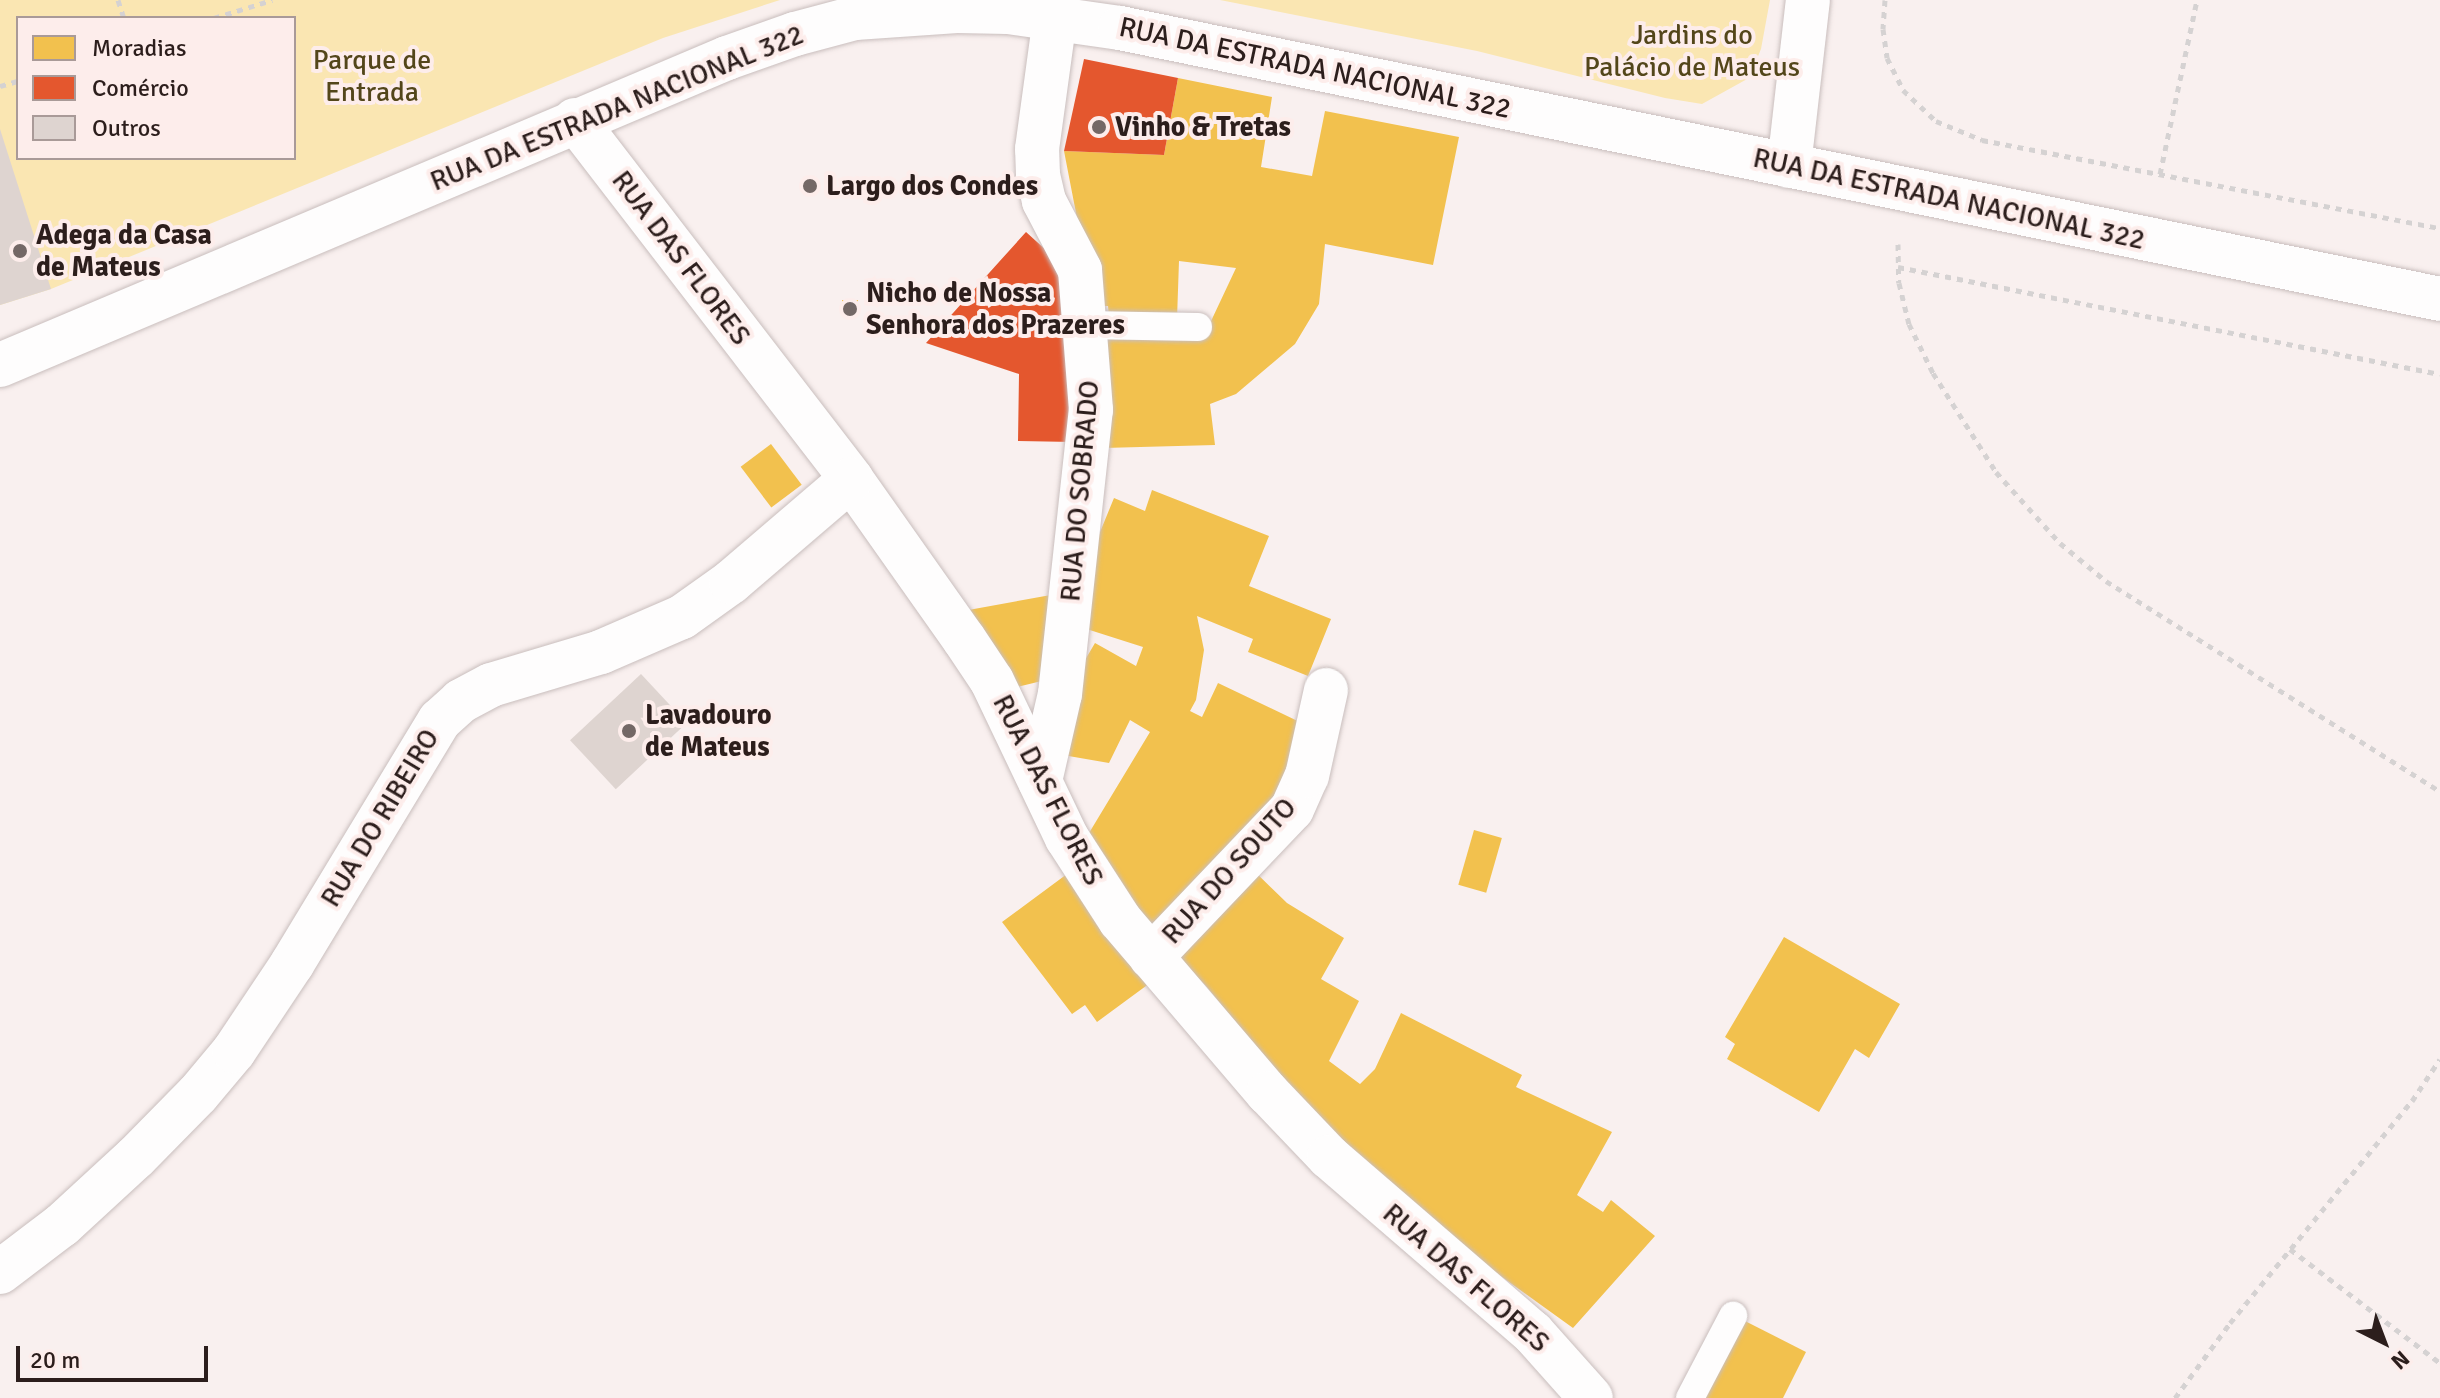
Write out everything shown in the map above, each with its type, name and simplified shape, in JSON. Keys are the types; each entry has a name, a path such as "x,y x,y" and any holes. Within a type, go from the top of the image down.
{"street":[{"path":"1789,166 1808,0"},
{"name":"RUA DA ESTRADA NACIONAL 322","path":"0,365 727,58 855,18 957,11 1055,17 1126,14 1789,166 2440,299"},
{"name":"RUA DO SOBRADO","path":"1040,781 1059,702 1089,454 1092,391 1080,270 1049,214 1038,175 1037,149 1055,17"},
{"name":"RUA DAS FLORES","path":"575,120 851,479 992,681 1091,879 1151,957 1268,1093 1329,1157 1533,1333 1591,1398"},
{"name":"RUA DO RIBEIRO","path":"0,1272 62,1225 136,1157 198,1094 234,1051 292,964 440,720 461,701 491,685 601,652 682,617 723,588 851,479"},
{"name":"RUA DO SOUTO","path":"1151,957 1292,809 1307,776 1326,690"}],"lane":[{"path":"1086,325 1198,327"},
{"path":"1690,1398 1733,1316"}],"path":[{"path":"220,16 272,0"},
{"path":"1885,0 1883,29 1887,58 1903,90 1936,121 1982,140 2440,228"},
{"path":"2160,174 2197,0"},
{"path":"1906,191 1898,267 1909,324 1933,373 1996,472 2060,543 2106,581 2440,791"},
{"path":"1898,267 2440,374"},
{"path":"2175,1398 2290,1249 2412,1101 2440,1059"},
{"path":"2290,1249 2440,1363"}],"green space":[{"name":"Parque de Entrada","path":"0,0 780,0 663,38 51,289 0,305"},
{"name":"Jardins do Palácio de Mateus","path":"1220,0 1770,0 1761,49 1749,78 1702,104 1665,98 1477,51"}],"building: Moradias":[{"path":"1178,78 1272,97 1261,167 1312,176 1325,111 1459,137 1433,265 1325,244 1319,304 1295,344 1236,394 1210,404 1215,445 1103,448 1106,334 1204,336 1236,268 1179,261 1177,319 1109,317 1108,306 1094,306 1064,151 1164,155"},
{"path":"842,300 858,300 858,316 842,316"},
{"path":"771,444 802,485 771,508 741,467"},
{"path":"1152,490 1269,536 1249,586 1331,619 1308,676 1248,652 1253,639 1197,616 1204,650 1196,700 1190,711 1202,717 1218,683 1308,726 1290,802 1147,933 1086,838 1150,732 1130,720 1109,763 1057,754 1072,682 1095,643 1136,666 1143,647 1074,625 1084,571 1114,498 1145,511"},
{"path":"1062,593 1054,678 1013,688 963,611"},
{"path":"1474,830 1502,838 1486,893 1458,885"},
{"path":"1247,864 1287,903 1344,938 1321,979 1359,1001 1329,1061 1360,1084 1375,1069 1401,1013 1522,1075 1516,1087 1612,1132 1577,1195 1603,1212 1611,1200 1655,1236 1573,1328 1362,1176 1206,986 1166,946"},
{"path":"1067,874 1150,983 1097,1022 1085,1005 1072,1014 1002,922"},
{"path":"1784,937 1900,1004 1869,1058 1855,1049 1819,1112 1727,1059 1735,1044 1725,1037"},
{"path":"1741,1319 1806,1352 1783,1398 1701,1398"}],"building: Comércio":[{"path":"1084,59 1178,78 1164,155 1064,151"},
{"path":"1026,232 1077,278 1074,442 1018,441 1019,374 926,343"}],"building: Outros":[{"name":"Adega da Casa de Mateus","path":"0,129 51,289 0,305"},
{"name":"Lavadouro de Mateus","path":"641,674 687,723 616,789 570,740"}],"place":[{"name":"Vinho & Tretas","path":"1099,127"},
{"name":"Largo dos Condes","path":"810,186"},
{"name":"Adega da Casa de Mateus","path":"20,251"},
{"name":"Nicho de Nossa Senhora dos Prazeres","path":"850,309"},
{"name":"Lavadouro de Mateus","path":"629,731"}]}
